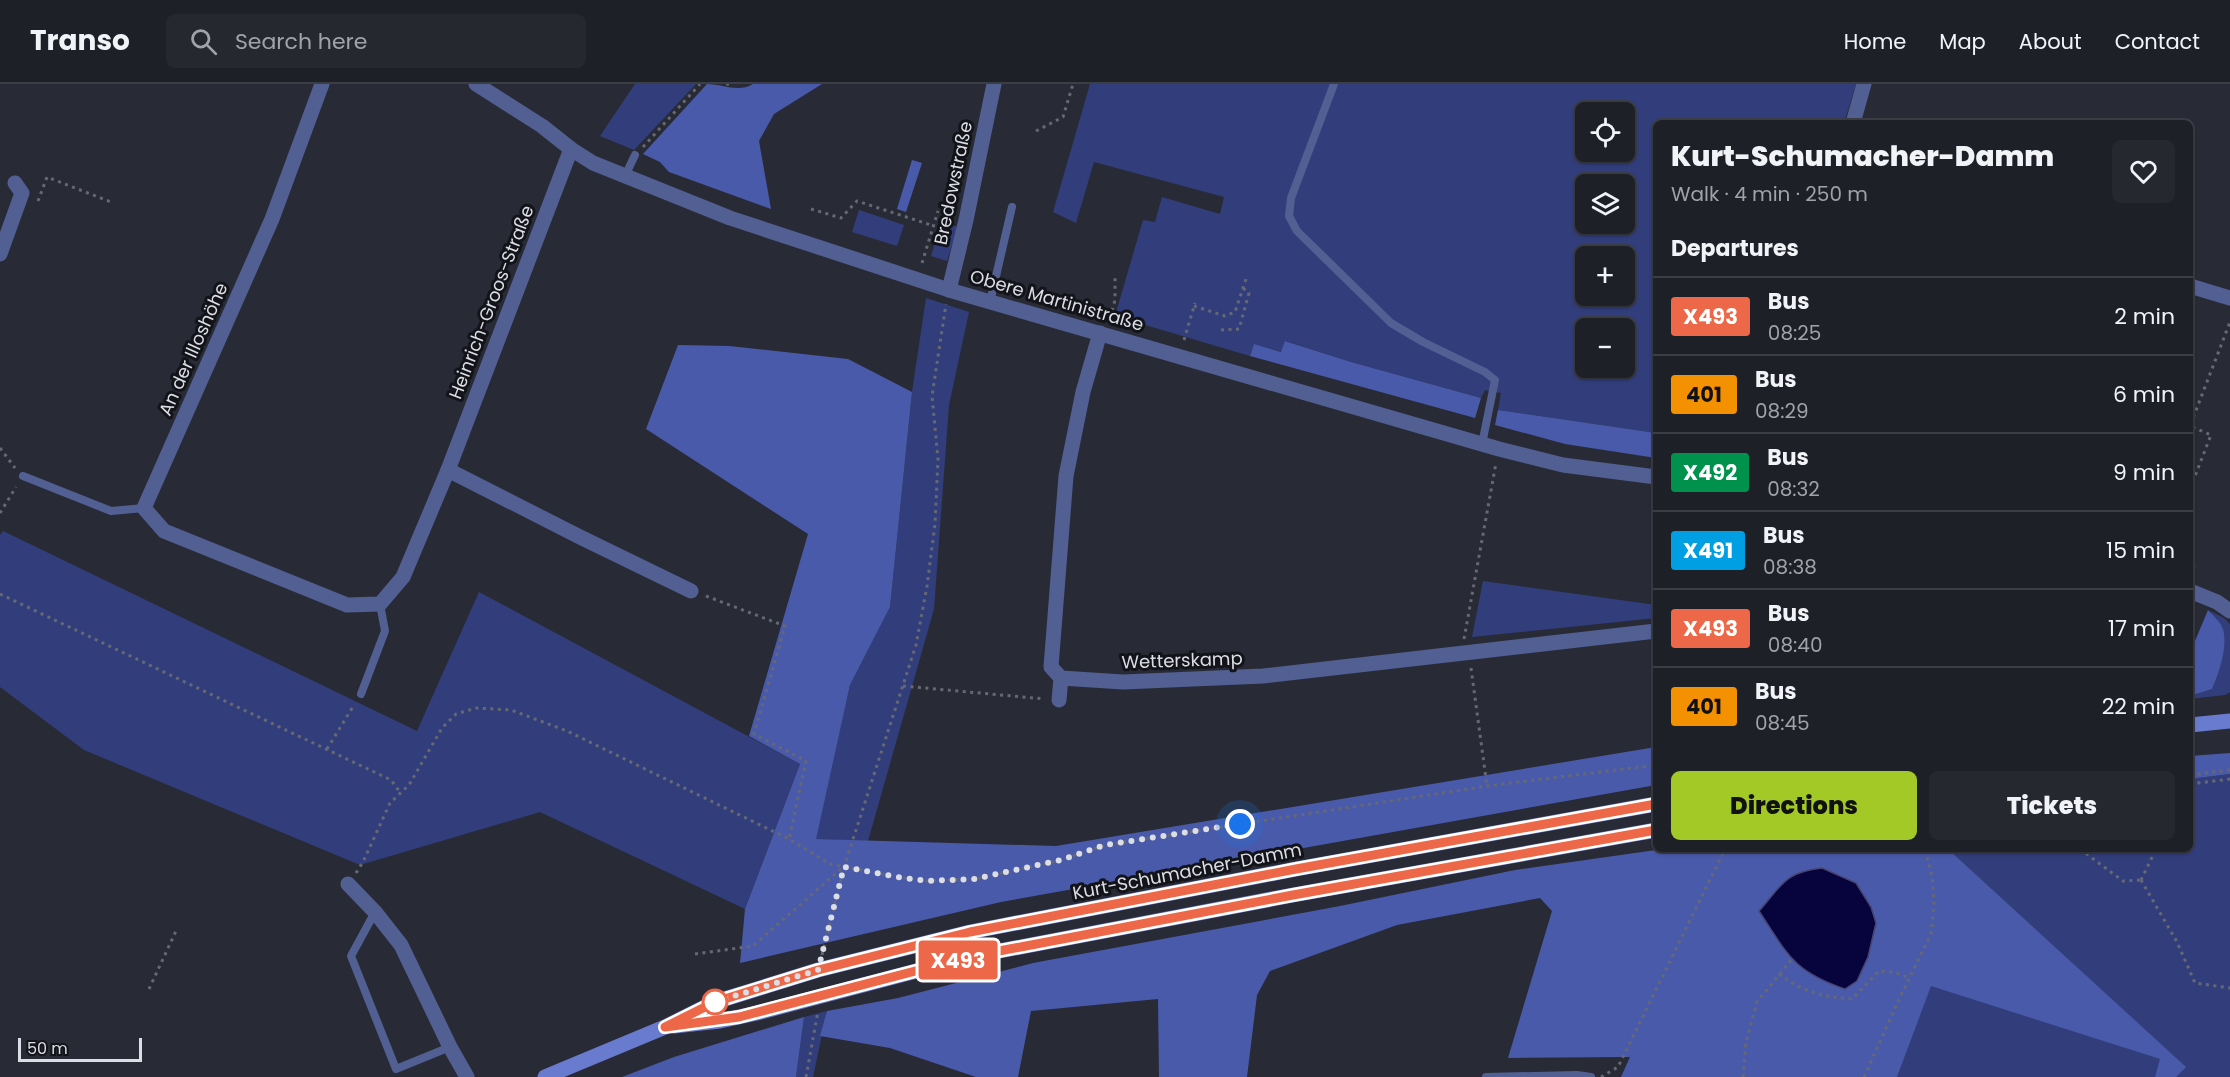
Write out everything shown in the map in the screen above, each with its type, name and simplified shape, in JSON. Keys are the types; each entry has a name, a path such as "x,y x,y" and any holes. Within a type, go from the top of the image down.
{"main road":[{"path":"2193,725 2230,721"},
{"name":"Kurt-Schumacher-Damm","path":"545,1077 665,1027 715,1002 818,970 970,932 1296,869 1653,805"},
{"name":"Kurt-Schumacher-Damm","path":"665,1027 720,1021 973,956 1282,897 1653,831"}],"street":[{"name":"An der Illoshöhe","path":"144,508 272,219 322,84"},
{"name":"Obere Martinistraße","path":"476,84 542,126 593,163 730,218 949,290 1499,449 1563,465 1653,477"},
{"name":"Bredowstraße","path":"949,290 994,84"},
{"path":"1854,120 1864,84"},
{"name":"Heinrich-Groos-Straße","path":"380,604 403,577 448,470 571,149"},
{"path":"0,254 22,193 15,183"},
{"path":"2193,287 2230,298"},
{"path":"1059,700 1061,678 1051,666 1066,476 1083,392 1100,333"},
{"path":"448,470 691,591"},
{"path":"144,508 164,531 347,605 380,604"},
{"path":"2193,592 2217,602 2230,611"},
{"name":"Wetterskamp","path":"1061,678 1123,682 1263,676 1653,632"},
{"path":"348,884 375,912 401,945 467,1077"}],"lane":[{"path":"1334,84 1292,198 1289,216 1298,231 1391,322 1423,342 1485,372 1495,380 1482,444"},
{"path":"625,176 635,155"},
{"path":"990,302 1012,207"},
{"path":"23,476 111,510 144,508"},
{"path":"361,694 385,631 380,604"},
{"path":"375,912 351,956 396,1069 450,1047"},
{"path":"1486,1077 1577,1075 1591,1077"}],"path":[{"path":"635,155 700,84"},
{"path":"1036,131 1063,117 1073,84"},
{"path":"35,207 47,177 111,202"},
{"path":"811,209 841,218 856,201 934,226"},
{"path":"922,263 938,211"},
{"path":"1184,339 1194,305 1225,316 1235,312 1247,276"},
{"path":"1110,318 1115,300 1115,278"},
{"path":"1221,330 1239,329 1249,293 1243,288"},
{"path":"818,970 844,867 916,645 927,586 934,524 938,459 932,396 949,290"},
{"path":"2193,418 2230,322"},
{"path":"2193,427 2211,435 2193,481"},
{"path":"0,448 11,466 23,476 0,513"},
{"path":"1487,786 1468,652 1463,637 1499,449"},
{"path":"691,591 785,626 754,734 806,761 789,838"},
{"path":"0,594 391,780 400,792"},
{"path":"903,686 1059,700"},
{"path":"327,749 361,694"},
{"path":"348,884 363,862 390,803 409,785 442,728 456,714 476,708 511,710 567,731 789,838 830,864 927,881 974,879 1061,860 1105,845 1487,786 1653,765"},
{"path":"2193,774 2230,770"},
{"path":"2193,784 2230,779"},
{"path":"1601,1077 1618,1067 1724,852"},
{"path":"1864,1077 1931,934 1934,904 1932,876 1925,852"},
{"path":"2084,852 2123,881 2141,880"},
{"path":"2141,880 2155,852"},
{"path":"695,954 753,946 844,867"},
{"path":"2141,880 2176,942 2195,984 2230,988"},
{"path":"149,989 176,931"},
{"path":"1743,1077 1746,1042 1757,1002 1791,960"},
{"path":"1779,974 1807,992 1826,998 1852,999 1879,971 1894,972 1909,978"},
{"path":"806,1077 822,994"}],"shaded area":[{"path":"635,84 696,84 634,150 600,136"},
{"path":"707,84 742,88 753,84 822,84 774,114 759,141 771,209 669,172 660,162 643,154"},
{"path":"1090,84 1856,84 1845,120 1653,120 1653,433 1498,410 1501,393 1485,390 1481,398 1351,362 1286,341 1282,352 1254,344 1250,356 1115,316 1143,220 1155,222 1162,197 1220,214 1224,197 1094,162 1076,223 1053,212"},
{"path":"912,160 922,163 906,212 897,209"},
{"path":"859,210 904,225 897,246 852,232"},
{"path":"942,221 958,227 947,261 931,256"},
{"path":"926,298 969,312 949,405 934,609 868,841 815,839 850,685 890,607 912,392"},
{"path":"1285,341 1481,398 1475,418 1250,356 1254,344 1281,352"},
{"path":"678,345 729,346 848,359 912,392 890,607 850,685 816,839 1056,846 1653,747 1653,786 1001,902 740,963 745,909 800,764 749,736 808,534 646,429"},
{"path":"1498,410 1653,433 1653,458 1565,444 1495,425"},
{"path":"3,531 417,731 479,592 800,764 745,909 540,812 360,865 84,750 0,687 0,535"},
{"path":"1483,581 1653,605 1653,618 1472,637"},
{"path":"2208,610 2224,618 2230,624 2230,692 2225,695 2193,699 2193,695 2212,689 2223,628"},
{"path":"2208,610 2223,629 2222,660 2212,689 2193,695 2193,646"},
{"path":"2230,753 2230,774 2193,779 2193,756"},
{"path":"2230,774 2230,1077 2176,1077 2185,1067 1951,852 2193,852 2193,779"},
{"path":"1653,850 1951,852 2186,1067 2176,1077 2155,1077 2160,1059 1931,986 1897,1077 1621,1077 1630,1057 1508,1058 1552,911 1540,898 1397,925 1270,971 1257,995 1247,1077 1159,1077 1158,999 1031,1011 1018,1077 976,1077 890,1048 820,1036 827,1011 898,998 1033,963 1340,906 1515,870"},
{"path":"1822,868 1856,883 1871,907 1876,923 1868,957 1857,981 1845,989 1814,975 1793,960 1759,911 1785,881 1800,873"},
{"path":"1930,985 2161,1059 2155,1077 1897,1077"},
{"path":"827,1011 813,1077 796,1077 804,1017"},
{"path":"804,1017 796,1077 622,1077 674,1057"}],"bus line":[{"name":"X493","path":"1653,805 1296,869 970,932 818,970 715,1002 665,1027 739,1017 973,956 1293,895 1653,831"}],"route":[{"path":"715,1002 818,970 844,867 927,881 974,879 1061,860 1105,845 1240,824"}]}
